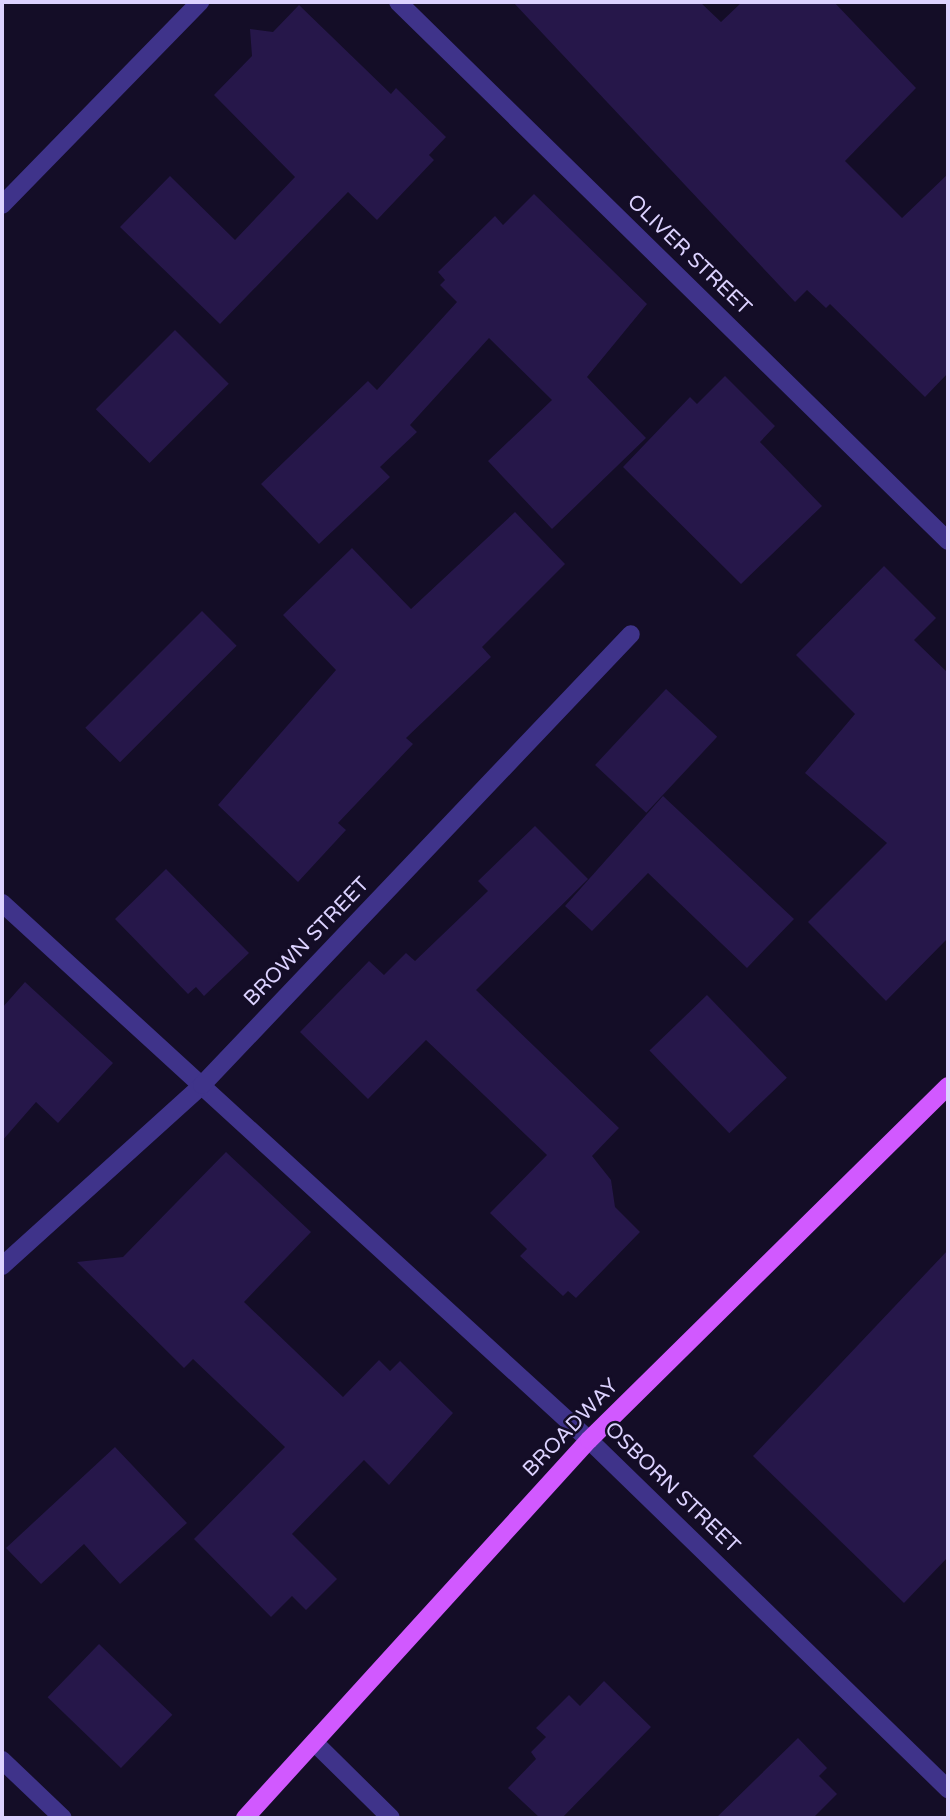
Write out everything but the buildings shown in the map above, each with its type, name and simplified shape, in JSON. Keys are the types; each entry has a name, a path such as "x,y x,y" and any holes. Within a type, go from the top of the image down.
{"main road":[{"name":"BROADWAY","path":"245,1818 316,1744 589,1440 948,1086"}],"street":[{"path":"2,205 200,2"},
{"name":"OLIVER STREET","path":"398,2 948,541"},
{"name":"BROWN STREET","path":"2,1266 202,1086 631,634"},
{"name":"OSBORN STREET","path":"2,903 589,1440 948,1789"},
{"path":"316,1744 391,1818"},
{"path":"2,1760 63,1818"}]}
